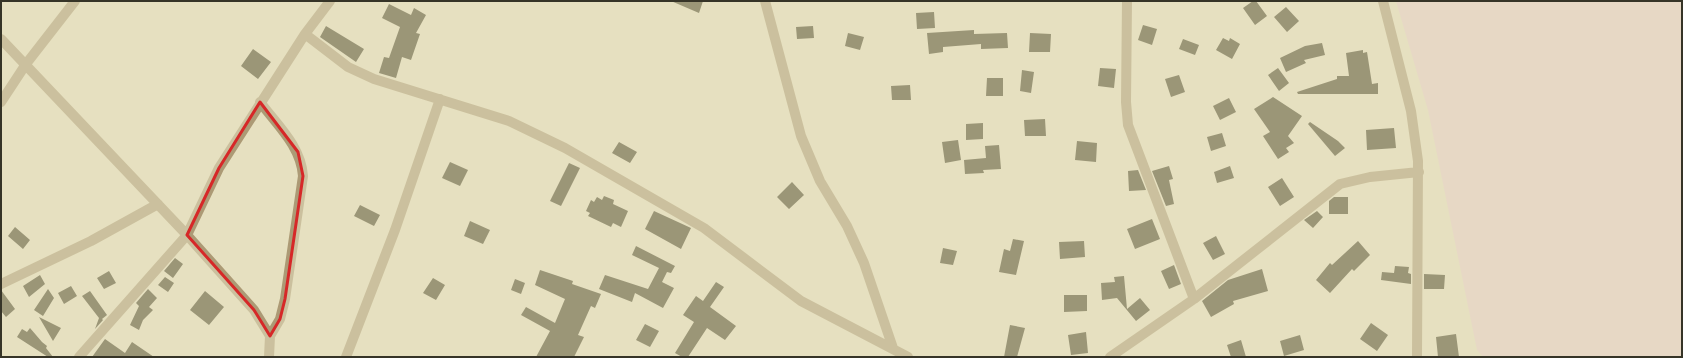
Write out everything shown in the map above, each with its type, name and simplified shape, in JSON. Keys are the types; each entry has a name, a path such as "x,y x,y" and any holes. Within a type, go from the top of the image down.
{"street":[{"path":"1,102 26,64 75,1"},
{"path":"79,357 187,235 219,168 305,34 330,1"},
{"path":"765,1 801,136 820,181 847,226 864,263 893,348"},
{"path":"1127,1 1126,102 1128,125 1194,299"},
{"path":"1383,1 1411,110 1419,172 1416,321 1417,357"},
{"path":"305,34 348,67 374,79 509,121 565,148 704,228 801,301 908,357"},
{"path":"1,39 187,235 254,310 270,336"},
{"path":"346,357 395,230 440,99"},
{"path":"260,102 298,152 302,163 303,176 285,299 280,319 270,336 269,357"},
{"path":"1110,357 1194,299 1340,184 1370,177 1419,172"},
{"path":"1,284 91,241 158,204"}],"highlighted area":[{"path":"260,102 298,152 303,176 285,299 280,319 270,336 254,310 187,235 219,168"}],"shaded area":[{"path":"1396,1 1682,1 1682,357 1483,357 1477,350 1428,110"}],"building":[{"path":"671,1 703,1 699,13"},
{"path":"1253,1 1256,1 1267,16 1255,25 1243,8"},
{"path":"389,4 411,15 414,8 426,15 416,33 420,34 411,60 402,57 396,78 379,73 384,57 389,58 400,27 382,18"},
{"path":"1286,7 1299,21 1287,32 1274,17"},
{"path":"934,12 935,28 917,29 916,13"},
{"path":"1143,25 1157,29 1152,45 1138,40"},
{"path":"326,26 364,49 356,62 320,37"},
{"path":"813,26 814,38 797,39 796,27"},
{"path":"974,30 974,34 1007,33 1008,48 981,49 981,44 943,47 943,52 929,54 927,33"},
{"path":"848,33 864,37 860,50 845,46"},
{"path":"1030,33 1051,34 1050,52 1029,52"},
{"path":"1223,38 1229,41 1230,38 1240,44 1232,59 1216,50"},
{"path":"1183,39 1199,45 1195,55 1179,49"},
{"path":"1322,43 1325,55 1304,60 1306,63 1286,72 1280,58 1305,46"},
{"path":"253,49 271,62 258,79 241,66"},
{"path":"1363,50 1363,53 1367,52 1372,84 1378,83 1378,94 1298,94 1297,92 1337,79 1337,76 1349,76 1346,53"},
{"path":"1100,68 1116,69 1114,88 1098,86"},
{"path":"1278,68 1289,83 1279,91 1268,75"},
{"path":"1022,70 1034,72 1031,93 1020,91"},
{"path":"1179,75 1185,92 1171,97 1165,79"},
{"path":"987,78 1003,78 1003,96 986,96"},
{"path":"910,85 911,100 892,100 891,86"},
{"path":"1273,97 1302,116 1288,136 1294,143 1286,148 1289,152 1278,159 1263,136 1270,132 1254,109"},
{"path":"1229,98 1236,112 1220,120 1213,106"},
{"path":"1045,119 1046,136 1025,136 1024,120"},
{"path":"1310,122 1338,141 1345,148 1335,156 1308,124"},
{"path":"983,123 983,139 966,140 966,124"},
{"path":"1394,128 1396,148 1367,150 1366,130"},
{"path":"1222,133 1226,146 1211,151 1207,137"},
{"path":"958,140 961,160 945,163 942,142"},
{"path":"1077,141 1097,143 1096,162 1075,160"},
{"path":"619,142 637,152 630,163 612,153"},
{"path":"999,145 1001,169 983,170 984,173 965,174 964,160 986,158 985,146"},
{"path":"450,162 468,170 460,186 442,178"},
{"path":"569,163 580,168 561,206 550,201"},
{"path":"1169,166 1173,179 1169,180 1174,204 1166,206 1152,171"},
{"path":"1230,166 1234,178 1217,183 1214,172"},
{"path":"1138,170 1146,190 1129,191 1128,171"},
{"path":"1282,178 1294,197 1280,206 1268,187"},
{"path":"792,182 804,195 789,209 777,197"},
{"path":"604,196 614,200 613,204 628,211 621,227 613,223 611,227 588,216 590,213 586,211 591,200 594,202 597,197 602,200"},
{"path":"1334,197 1348,197 1348,214 1329,214 1329,201"},
{"path":"360,205 380,215 374,226 354,216"},
{"path":"654,211 691,228 681,249 645,229"},
{"path":"1317,211 1323,217 1313,228 1304,220"},
{"path":"1152,219 1160,239 1135,249 1127,229"},
{"path":"470,221 490,230 483,244 464,236"},
{"path":"15,227 30,240 23,249 8,236"},
{"path":"1216,236 1225,254 1213,260 1203,243"},
{"path":"1013,239 1024,241 1016,275 999,272 1004,249 1010,251"},
{"path":"1084,241 1085,257 1060,259 1059,242"},
{"path":"1358,241 1370,255 1354,271 1352,269 1330,293 1316,280 1330,263 1332,265"},
{"path":"636,246 675,266 671,273 667,272 662,282 674,288 663,308 635,293 632,302 599,289 605,275 648,289 659,268 632,255"},
{"path":"943,248 957,251 953,265 940,263"},
{"path":"175,258 183,264 173,278 164,271"},
{"path":"1174,265 1181,284 1169,289 1161,271"},
{"path":"1395,266 1409,267 1408,273 1411,274 1411,284 1381,280 1382,272 1394,273"},
{"path":"1262,269 1268,291 1233,301 1234,304 1211,317 1202,301 1228,280"},
{"path":"540,270 573,281 572,284 601,294 595,308 591,306 578,335 584,337 574,357 536,357 550,331 521,315 526,307 555,323 565,299 535,285"},
{"path":"109,271 116,283 104,289 97,278"},
{"path":"1424,274 1445,275 1444,289 1424,289"},
{"path":"40,275 45,284 29,297 23,286"},
{"path":"1124,276 1127,309 1140,298 1150,310 1136,321 1117,298 1102,300 1101,283 1115,282 1114,277"},
{"path":"165,277 174,283 168,292 158,285"},
{"path":"433,278 445,285 436,300 423,293"},
{"path":"515,279 525,283 521,294 511,290"},
{"path":"716,282 724,287 710,307 736,326 725,340 707,328 688,357 682,357 675,353 694,322 683,315 696,296 703,301"},
{"path":"71,286 77,296 64,304 58,293"},
{"path":"48,289 54,298 43,316 34,310"},
{"path":"148,289 157,298 149,307 153,310 143,320 139,330 130,325 139,306 136,303"},
{"path":"1,290 15,309 6,317 1,311"},
{"path":"90,291 107,315 95,329 99,318 82,296"},
{"path":"205,291 224,307 209,325 190,310"},
{"path":"1064,295 1087,295 1087,311 1064,312"},
{"path":"39,317 61,328 53,341"},
{"path":"1371,323 1388,335 1377,351 1360,339"},
{"path":"645,324 659,331 650,347 636,340"},
{"path":"1010,325 1025,328 1017,357 1004,357"},
{"path":"30,328 47,346 46,348 53,357 48,357 17,337 22,329 27,332"},
{"path":"1086,332 1088,353 1071,355 1068,335"},
{"path":"1456,334 1459,357 1438,357 1436,337"},
{"path":"1300,335 1304,350 1284,356 1280,341"},
{"path":"105,339 125,353 132,342 154,357 92,357"},
{"path":"1241,340 1246,357 1231,357 1227,345"}]}
